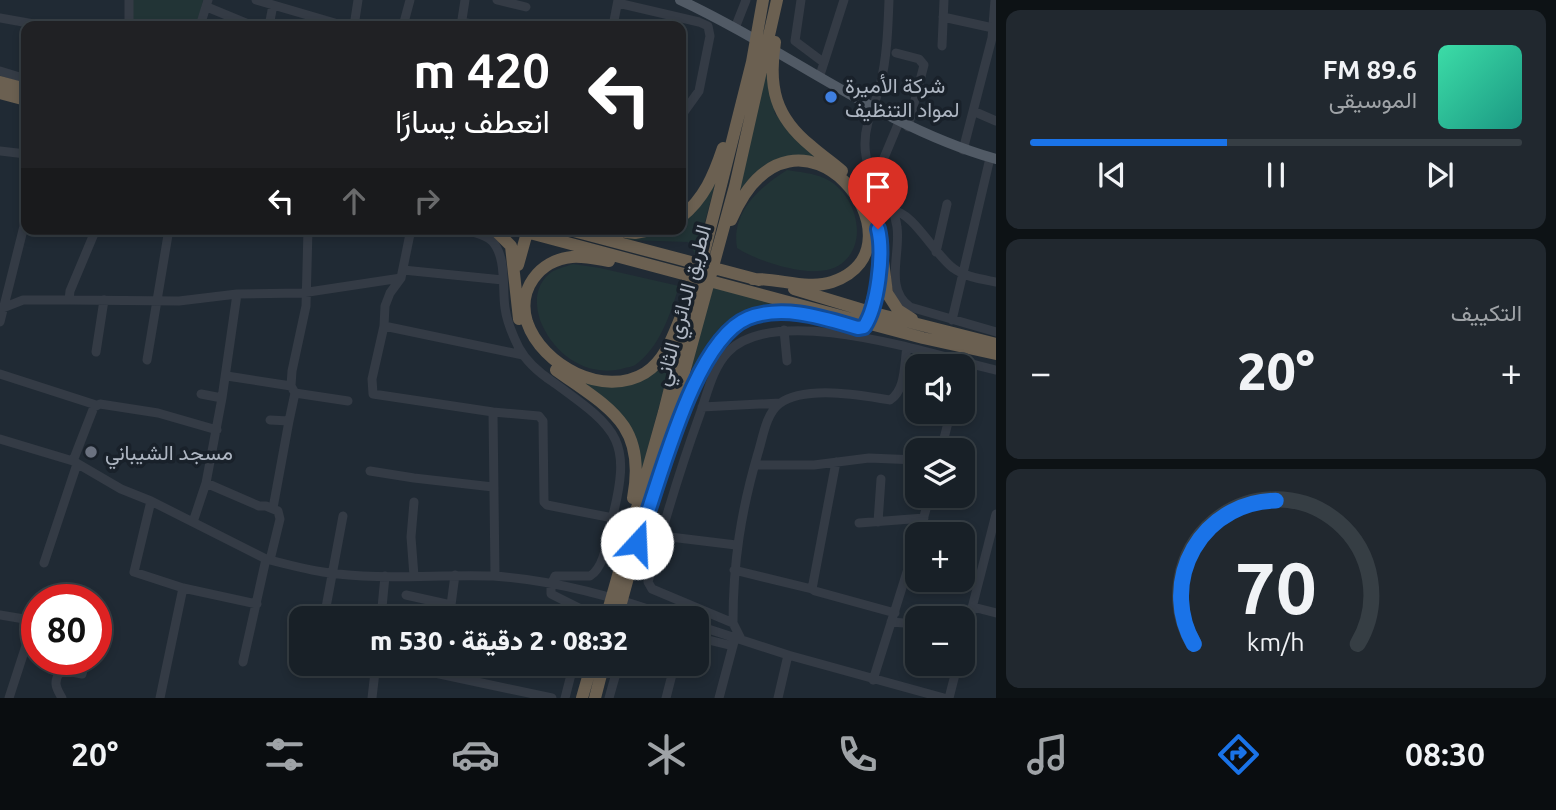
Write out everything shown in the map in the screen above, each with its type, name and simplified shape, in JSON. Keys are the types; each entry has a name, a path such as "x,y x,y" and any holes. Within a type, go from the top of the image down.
{"highway":[{"name":"الطريق الدائري الثاني","path":"609,606 664,412 752,62 764,0"},
{"name":"الطريق الدائري الثاني","path":"620,606 735,186 779,0"},
{"path":"779,0 772,74 780,111 792,128 838,167 864,195 874,214 890,300 898,310 925,325"},
{"path":"686,213 698,202 713,175 752,62"},
{"path":"0,82 21,88"},
{"path":"0,93 21,99"},
{"path":"693,337 725,232 747,190 759,176 783,162 800,160 830,170 847,183 860,200 870,230 868,246 860,264 849,274 825,284 753,278 727,279"},
{"path":"500,235 511,246 515,266 509,283 519,321 538,354 616,415 635,447 635,485 615,586"},
{"path":"509,283 520,254 522,235"},
{"path":"541,235 656,267"},
{"path":"584,235 675,266 868,317 925,325 996,344"},
{"path":"637,543 696,377 713,348 732,328 748,318 781,313 864,327 879,271 882,248"},
{"path":"675,266 656,267 571,257 556,261 541,269 526,292 524,308 527,324 546,352 570,371 598,381 614,383 630,380 647,372 667,349 694,287"},
{"path":"753,278 812,293 923,338 996,354"},
{"path":"582,698 588,676"},
{"path":"595,698 601,676"}],"main road":[{"path":"680,0 786,56 903,124 963,150 993,158"}],"street":[{"path":"128,21 129,0"},
{"path":"256,0 314,21"},
{"path":"355,21 358,0"},
{"path":"404,21 410,0"},
{"path":"462,21 465,0"},
{"path":"497,0 526,7"},
{"path":"740,31 746,0"},
{"path":"801,0 795,41 823,62"},
{"path":"820,75 844,0"},
{"path":"889,0 880,84 865,138 867,161 873,178 893,211 898,239 895,284 900,298 910,307 996,331"},
{"path":"942,46 944,0"},
{"path":"963,150 994,35 995,0"},
{"path":"614,21 618,2 708,26 710,36 699,91 686,109"},
{"path":"202,21 207,4 243,21"},
{"path":"270,21 273,5"},
{"path":"943,17 994,35"},
{"path":"0,18 21,22"},
{"path":"881,165 903,124 924,65 919,59 896,53"},
{"path":"0,71 21,77"},
{"path":"973,111 996,121"},
{"path":"0,151 21,153"},
{"path":"953,320 962,273 993,158"},
{"path":"936,251 947,204"},
{"path":"893,211 906,215 949,265 962,273 996,282"},
{"path":"0,322 22,235"},
{"path":"69,300 70,291 93,235"},
{"path":"147,360 168,235"},
{"path":"273,508 289,421 296,351 304,326 308,235"},
{"path":"410,235 402,274 387,298 384,326 372,379 373,394 494,412 539,415 542,418 545,503 612,518"},
{"path":"478,235 491,240 499,254 509,283 509,324 523,355 549,379 592,409 603,420 621,454 612,518 600,564 594,574 555,576 551,585 551,594 575,606"},
{"path":"2,309 23,300 159,301 237,294 307,292 402,274 509,283"},
{"path":"193,523 206,483 217,430 237,294"},
{"path":"96,352 104,300"},
{"path":"384,326 523,355"},
{"path":"784,330 787,360"},
{"path":"733,623 649,587 680,470 712,378 727,352 746,340 784,330 829,332 929,354"},
{"path":"702,407 780,403 793,397 813,394 850,394 890,400 898,394 901,387 907,347"},
{"path":"975,366 996,370"},
{"path":"0,374 96,405 158,413 217,430"},
{"path":"227,376 348,401"},
{"path":"201,394 222,398"},
{"path":"719,698 736,641 733,623 734,570 744,503 770,415 780,403"},
{"path":"44,563 96,405"},
{"path":"494,412 495,576"},
{"path":"270,420 289,421"},
{"path":"0,439 75,463 121,489 268,559 332,573 495,576 597,592 641,606"},
{"path":"755,465 814,465 869,458 905,460"},
{"path":"812,589 836,462"},
{"path":"370,471 493,487"},
{"path":"878,522 881,478"},
{"path":"206,483 258,506 273,508 278,511 280,519 243,662"},
{"path":"151,501 134,572 183,588 257,604"},
{"path":"414,502 411,537 414,576"},
{"path":"923,522 927,508"},
{"path":"973,606 996,514"},
{"path":"326,606 342,516"},
{"path":"859,523 924,518"},
{"path":"662,536 736,545"},
{"path":"734,570 895,612"},
{"path":"406,595 451,605 455,575"},
{"path":"382,606 385,576"},
{"path":"873,680 905,579"},
{"path":"160,698 183,588"},
{"path":"975,608 996,613"},
{"path":"0,615 21,619"},
{"path":"891,622 905,623"},
{"path":"709,630 736,641 892,686 944,698"},
{"path":"709,638 736,641"},
{"path":"778,698 788,655"},
{"path":"9,698 21,662"},
{"path":"59,675 56,688 62,698"},
{"path":"372,698 375,676"},
{"path":"455,676 552,698"},
{"path":"565,698 571,676"},
{"path":"609,698 615,676"},
{"path":"666,698 672,676"},
{"path":"949,698 955,676"},
{"path":"890,698 892,686"}],"shaded area":[{"path":"132,0 203,0 199,21 131,21"},
{"path":"768,61 775,114 820,158 782,158 766,164 736,195"},
{"path":"721,162 696,255 688,242 626,240 626,237 636,235 686,235 686,214"},
{"path":"787,170 824,178 844,194 851,205 857,231 855,243 850,255 841,264 831,269 803,271 773,264 737,248 738,223 749,202"},
{"path":"573,264 679,286 659,337 636,364 611,370 585,367 563,353 546,332 537,308 541,285 553,271"},
{"path":"713,288 795,307 738,314 706,345 693,372 691,364"},
{"path":"676,344 639,480 639,445 633,433 566,372 626,386"}],"place":[{"name":"شركة الأميرة لمواد التنظيف","path":"831,97"},
{"name":"مسجد الشيباني","path":"91,452"}],"route":[{"path":"637,543 696,377 713,348 732,328 748,318 765,314 796,314 858,328 864,327 881,263 882,248 878,229"}]}
